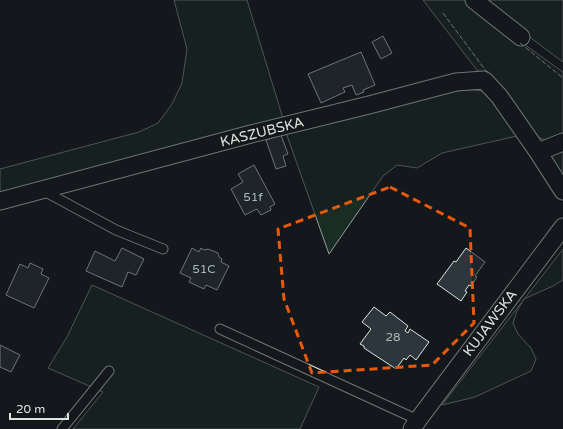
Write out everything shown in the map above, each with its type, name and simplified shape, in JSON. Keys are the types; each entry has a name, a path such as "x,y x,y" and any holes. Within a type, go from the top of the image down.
{"street":[{"path":"474,0 521,37"},
{"name":"KASZUBSKA","path":"0,201 251,134 456,82 484,80 499,96 538,152"},
{"path":"563,142 538,152 563,191"},
{"name":"KUJAWSKA","path":"415,424 563,227"}],"lane":[{"path":"42,190 116,230 163,249"},
{"name":"KUJAWSKA","path":"220,329 415,424"},
{"path":"62,429 109,371"}],"highlighted area":[{"path":"390,187 470,228 474,323 432,365 312,373 284,299 278,229"}],"green space":[{"path":"174,0 247,0 284,122 0,198 0,169 139,132 158,123 172,104 182,83 187,49"},
{"path":"423,0 466,0 503,29 563,72 563,137 548,140 533,134 485,74 477,70"},
{"path":"480,0 563,0 563,62"},
{"path":"461,90 477,90 490,96 517,136 442,153 417,168 397,165 383,176 329,254 285,130"},
{"path":"563,151 563,184 546,158"},
{"path":"563,249 563,280 524,299"},
{"path":"92,285 319,387 300,429 73,429 103,392 48,368 67,337"},
{"path":"523,300 513,323 518,334 531,348 536,359 531,371 475,397 442,405"}],"building":[{"path":"383,36 392,53 381,59 372,42"},
{"path":"361,52 375,85 356,95 352,85 343,88 345,92 321,103 308,74"},
{"path":"281,135 288,154 283,156 286,166 276,169 266,140"},
{"path":"254,165 275,204 270,207 271,210 261,215 257,209 245,215 231,189 243,182 238,174"},
{"path":"122,248 144,259 136,275 128,272 122,287 86,271 95,251 115,261"},
{"path":"192,248 199,252 201,248 218,253 219,257 222,259 221,262 229,266 217,290 206,285 204,289 189,282 191,278 180,273"},
{"path":"466,248 485,262 475,276 477,277 471,286 469,285 465,291 467,292 461,301 437,284"},
{"path":"30,263 43,269 41,274 49,278 34,308 6,295 20,264 28,268"},
{"path":"374,307 386,316 390,312 408,326 405,331 408,333 410,329 429,342 416,360 410,355 406,360 404,358 396,369 360,344 371,329 362,322"},
{"path":"0,345 20,355 11,372 0,367"}],"fence":[{"path":"443,13 489,75"},
{"path":"520,43 563,78"}]}
